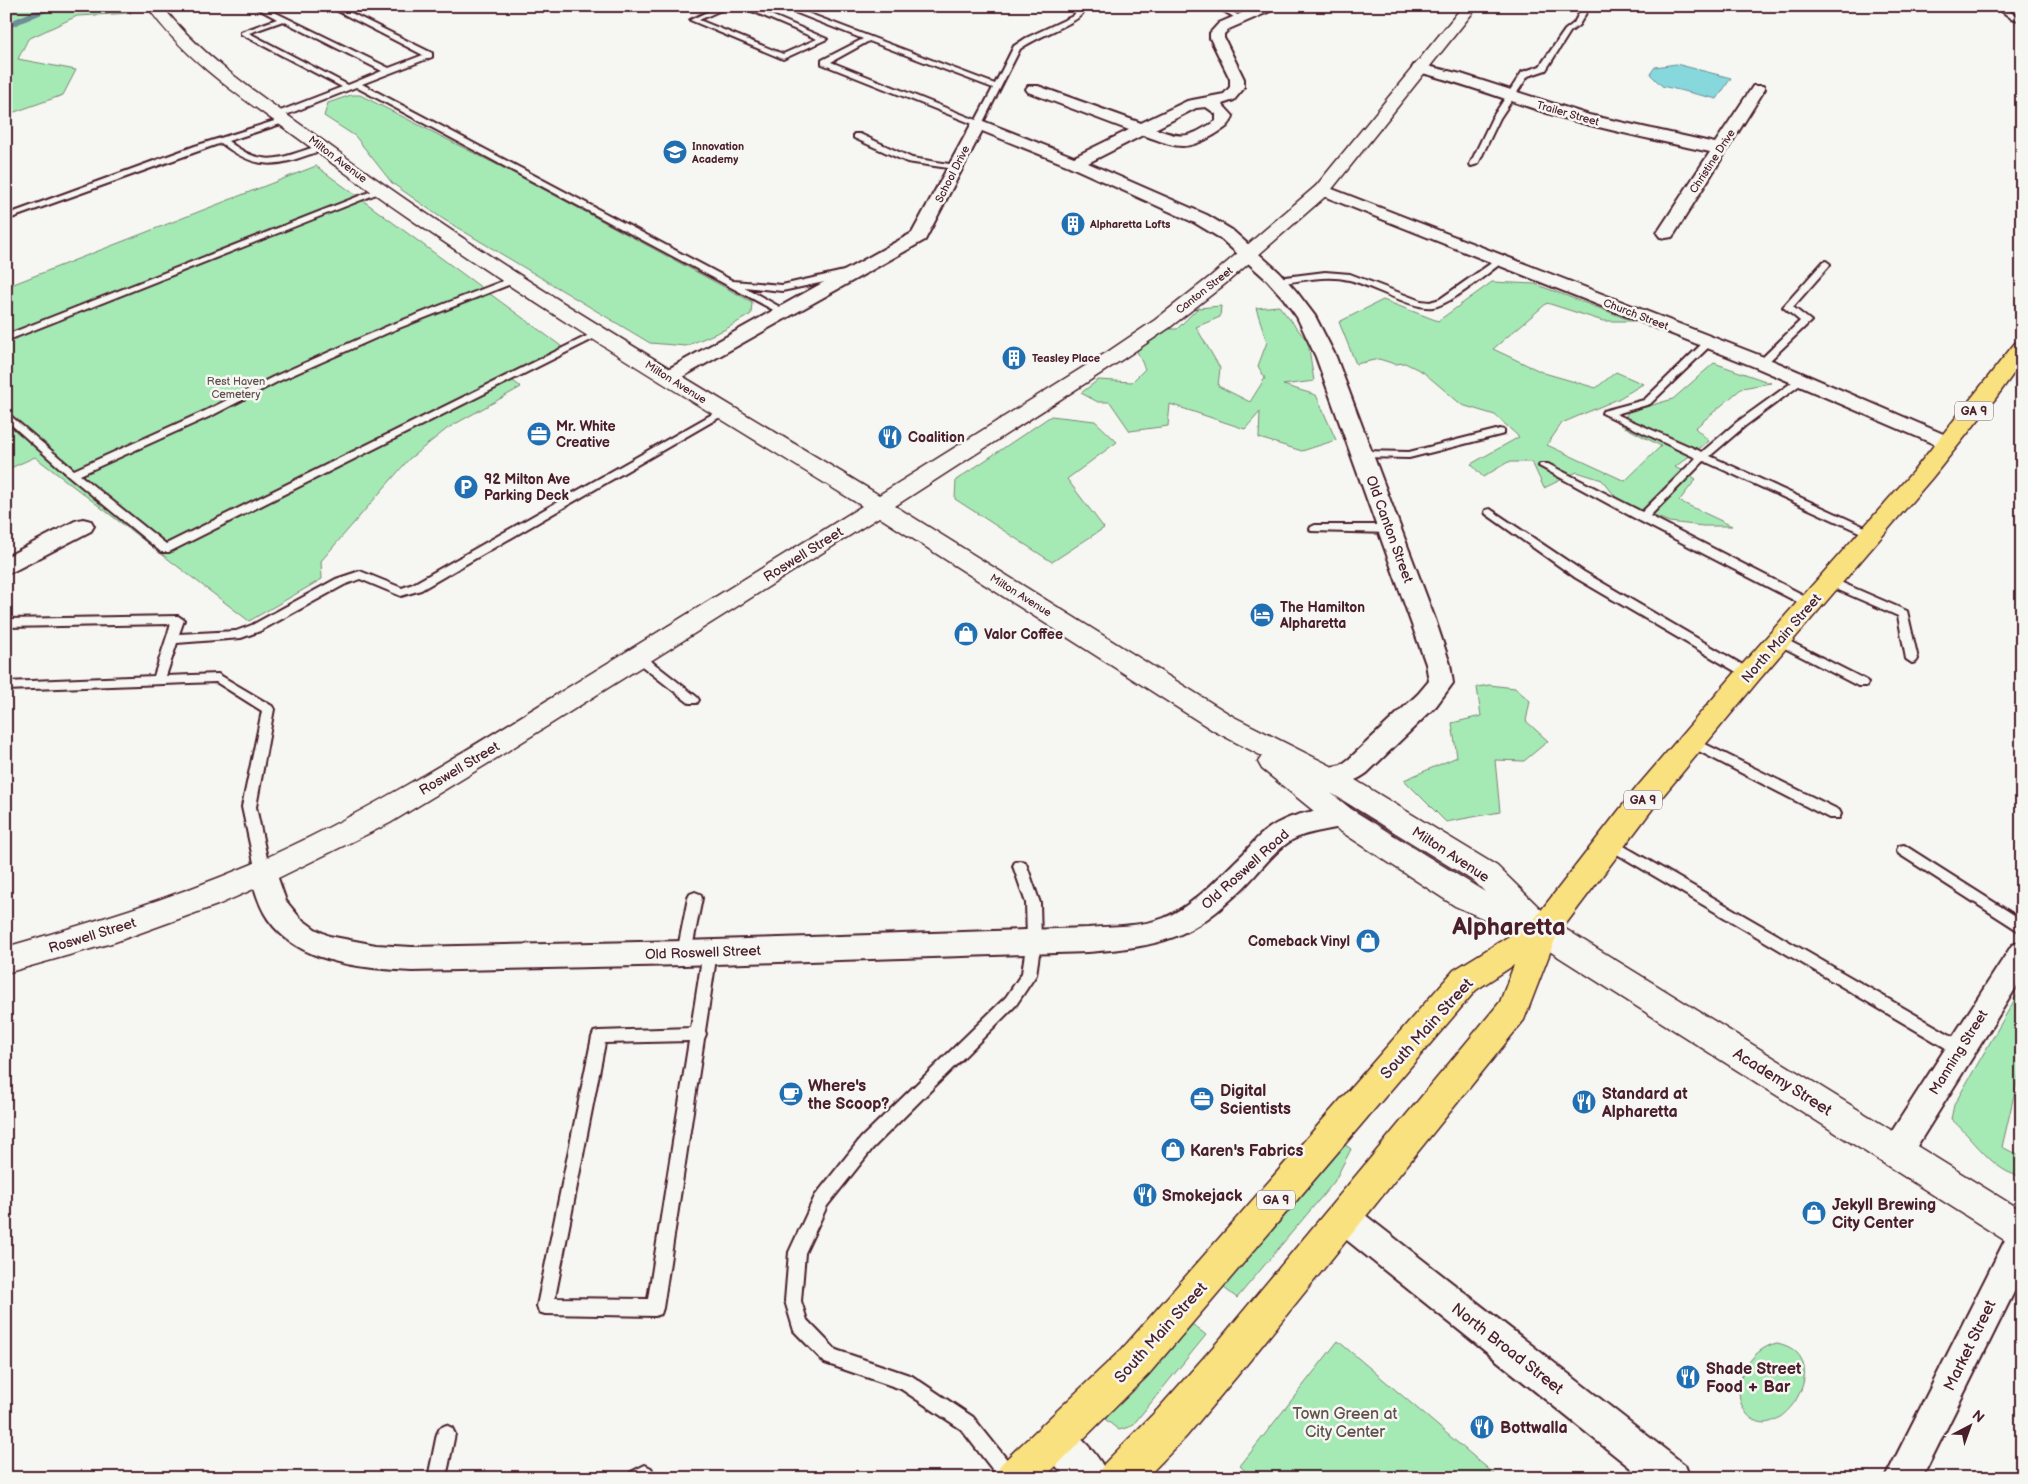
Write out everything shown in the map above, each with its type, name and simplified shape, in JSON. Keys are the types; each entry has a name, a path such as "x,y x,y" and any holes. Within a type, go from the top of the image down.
{"main road":[{"name":"North Main Street","path":"1543,931 1610,843 1691,742 1778,640 1831,582 1948,444 2022,347"},
{"name":"GA 9","path":"1118,1478 1179,1416 1344,1218 1513,1010 1543,931"},
{"name":"South Main Street","path":"1015,1478 1148,1347 1465,980 1543,931"}],"street":[{"name":"Milton Avenue","path":"154,6 175,32 206,62 380,191 445,236 668,377 878,505 1224,724 1327,777 1486,874 1543,931"},
{"path":"1075,163 1192,104 1229,97 1237,88 1237,78 1217,38 1217,33 1219,30 1240,19 1270,6"},
{"name":"Canton Street","path":"878,505 1162,324 1249,254 1322,190 1471,6"},
{"name":"Trailer Street","path":"1419,68 1451,75 1512,96 1604,123 1720,149"},
{"path":"1033,89 1175,142 1192,141 1223,123 1225,116 1222,111 1208,101"},
{"name":"Christine Drive","path":"1666,233 1758,89"},
{"path":"978,124 1075,163 1201,219 1234,240 1249,254"},
{"name":"School Drive","path":"668,377 919,236 978,124"},
{"name":"Church Street","path":"1322,190 1762,363 1948,444"},
{"name":"Old Canton Street","path":"1249,254 1278,281 1306,316 1322,349 1390,529 1438,664 1440,684 1428,700 1358,766 1347,774 1327,777"},
{"name":"Roswell Street","path":"6,960 115,929 209,895 264,872 372,819 431,785 638,657 878,505"},
{"path":"6,566 83,526"},
{"name":"Milton Avenue","path":"1224,724 1341,817 1466,897 1543,931"},
{"name":"Old Roswell Road","path":"1182,922 1204,907 1285,830 1305,822 1341,817"},
{"name":"Old Roswell Street","path":"264,872 278,912 294,930 318,945 382,958 412,959 697,952 1034,940 1088,940 1134,936 1161,931 1182,922"},
{"name":"Academy Street","path":"1543,931 2022,1231"},
{"name":"Manning Street","path":"1896,1152 2022,953"},
{"name":"North Broad Street","path":"1344,1218 1672,1478"},
{"name":"Market Street","path":"1903,1478 2022,1241"},
{"path":"1056,1439 1091,1478"}],"lane":[{"path":"256,6 388,71"},
{"path":"6,218 222,140 429,55 331,6"},
{"path":"727,6 693,20 783,57 823,39 743,6"},
{"path":"782,6 997,87"},
{"path":"868,39 824,62 978,124 1017,48 1028,40 1075,17 1080,12 1081,6"},
{"path":"1218,6 1240,19"},
{"path":"1474,164 1496,118 1526,74 1544,68 1567,31 1577,24 1587,6"},
{"path":"2005,6 2002,9 2013,17 2022,19"},
{"path":"283,19 243,33 347,88"},
{"path":"356,84 784,312"},
{"path":"857,136 910,160 955,167"},
{"path":"222,140 250,159 266,161 283,160 322,147"},
{"path":"6,338 380,191"},
{"path":"1278,281 1325,275 1350,277 1419,303 1430,305 1443,301 1500,260"},
{"path":"1762,363 1806,321 1788,307 1826,264"},
{"path":"728,282 780,288 802,285 835,274 854,272"},
{"path":"73,474 209,413 276,379 391,328 513,280"},
{"path":"6,415 73,474 165,549 600,334"},
{"path":"1709,342 1647,402 1607,413 1872,534"},
{"path":"1642,518 1703,457 1741,424 1801,380"},
{"path":"172,639 238,635 256,628 340,582 360,575 401,592 417,587 723,411"},
{"path":"1362,454 1409,455 1500,432"},
{"path":"1544,466 1810,604"},
{"path":"1490,512 1580,575 1749,674"},
{"path":"1316,529 1390,529"},
{"path":"1831,582 1903,614 1912,659"},
{"path":"6,623 178,620 158,680"},
{"path":"1778,640 1862,683"},
{"path":"638,657 693,700"},
{"path":"6,686 218,678 268,709 249,807 264,872"},
{"path":"1691,742 1834,814"},
{"path":"1610,843 1961,1049"},
{"path":"1904,850 2022,927"},
{"path":"1011,1478 967,1423 906,1382 832,1357 800,1325 792,1301 797,1252 821,1202 867,1143 1011,1001 1029,975 1034,940 1034,903 1020,866"},
{"path":"695,898 699,1034 655,1308 545,1306 599,1037 699,1034"},
{"path":"437,1478 446,1434"}],"green space":[{"path":"6,6 128,6 131,13 77,16 28,39 18,59 76,70 63,95 6,115"},
{"path":"351,95 360,95 519,176 752,302 751,314 726,329 686,346 650,343 443,219 392,183 355,136 324,116 328,103"},
{"name":"Rest Haven Cemetery","path":"316,166 565,349 509,378 521,387 448,428 409,459 321,561 322,579 249,621 35,457 6,470 6,287"},
{"path":"1492,282 1535,284 1633,321 1603,321 1547,303 1493,349 1544,373 1596,388 1616,372 1643,384 1618,399 1562,423 1547,445 1625,481 1661,446 1621,425 1628,412 1673,399 1714,363 1771,383 1742,388 1695,428 1709,441 1675,467 1696,479 1679,501 1732,526 1703,526 1669,522 1619,501 1602,480 1577,472 1544,488 1532,462 1508,462 1483,477 1471,464 1519,437 1495,415 1462,405 1423,372 1405,363 1395,364 1379,359 1356,364 1339,322 1383,300 1438,321"},
{"path":"1221,306 1220,317 1196,327 1220,368 1218,386 1250,402 1265,378 1258,366 1267,342 1256,308 1279,306 1308,342 1314,381 1283,385 1316,395 1336,440 1302,451 1259,438 1260,412 1245,429 1170,404 1168,426 1130,431 1110,402 1098,402 1081,393 1098,380 1132,382 1145,369 1136,349 1164,329 1177,329 1198,308"},
{"path":"1051,416 1095,421 1117,442 1067,479 1104,528 1052,562 955,499 956,480"},
{"path":"1489,685 1515,688 1530,701 1526,721 1548,741 1524,761 1495,760 1500,812 1446,822 1404,780 1457,757 1452,723 1481,716 1477,687"},
{"path":"2022,987 2022,1061 2002,1147 2022,1157 2022,1176 2012,1174 1993,1162 1951,1119 1954,1105"},
{"path":"1344,1144 1351,1149 1334,1182 1237,1298 1219,1284"},
{"path":"1188,1321 1206,1335 1132,1426 1119,1430 1106,1420 1105,1410"},
{"name":"Town Green at City Center","path":"1338,1341 1499,1478 1253,1478 1240,1466"},
{"path":"1777,1343 1795,1351 1804,1365 1804,1381 1797,1398 1787,1412 1773,1421 1760,1422 1747,1414 1741,1404 1740,1382 1749,1362 1757,1353"}],"water":[{"path":"1676,64 1731,78 1717,99 1662,86 1650,74 1655,67"}],"waterway":[{"path":"6,26 53,6"}],"place":[{"name":"Innovation Academy","path":"675,152"},
{"name":"Alpharetta Lofts","path":"1073,224"},
{"name":"Teasley Place","path":"1014,358"},
{"name":"Mr. White Creative","path":"539,434"},
{"name":"Coalition","path":"890,437"},
{"name":"92 Milton Ave Parking Deck","path":"466,487"},
{"name":"The Hamilton Alpharetta","path":"1262,615"},
{"name":"Valor Coffee","path":"966,634"},
{"name":"Comeback Vinyl","path":"1368,941"},
{"name":"Where's the Scoop?","path":"791,1094"},
{"name":"Digital Scientists","path":"1202,1099"},
{"name":"Standard at Alpharetta","path":"1584,1102"},
{"name":"Karen's Fabrics","path":"1173,1150"},
{"name":"Smokejack","path":"1145,1195"},
{"name":"Jekyll Brewing City Center","path":"1814,1213"},
{"name":"Shade Street Food + Bar","path":"1688,1377"},
{"name":"Bottwalla","path":"1482,1427"}],"district":[{"name":"Alpharetta","path":"1509,927"}]}
